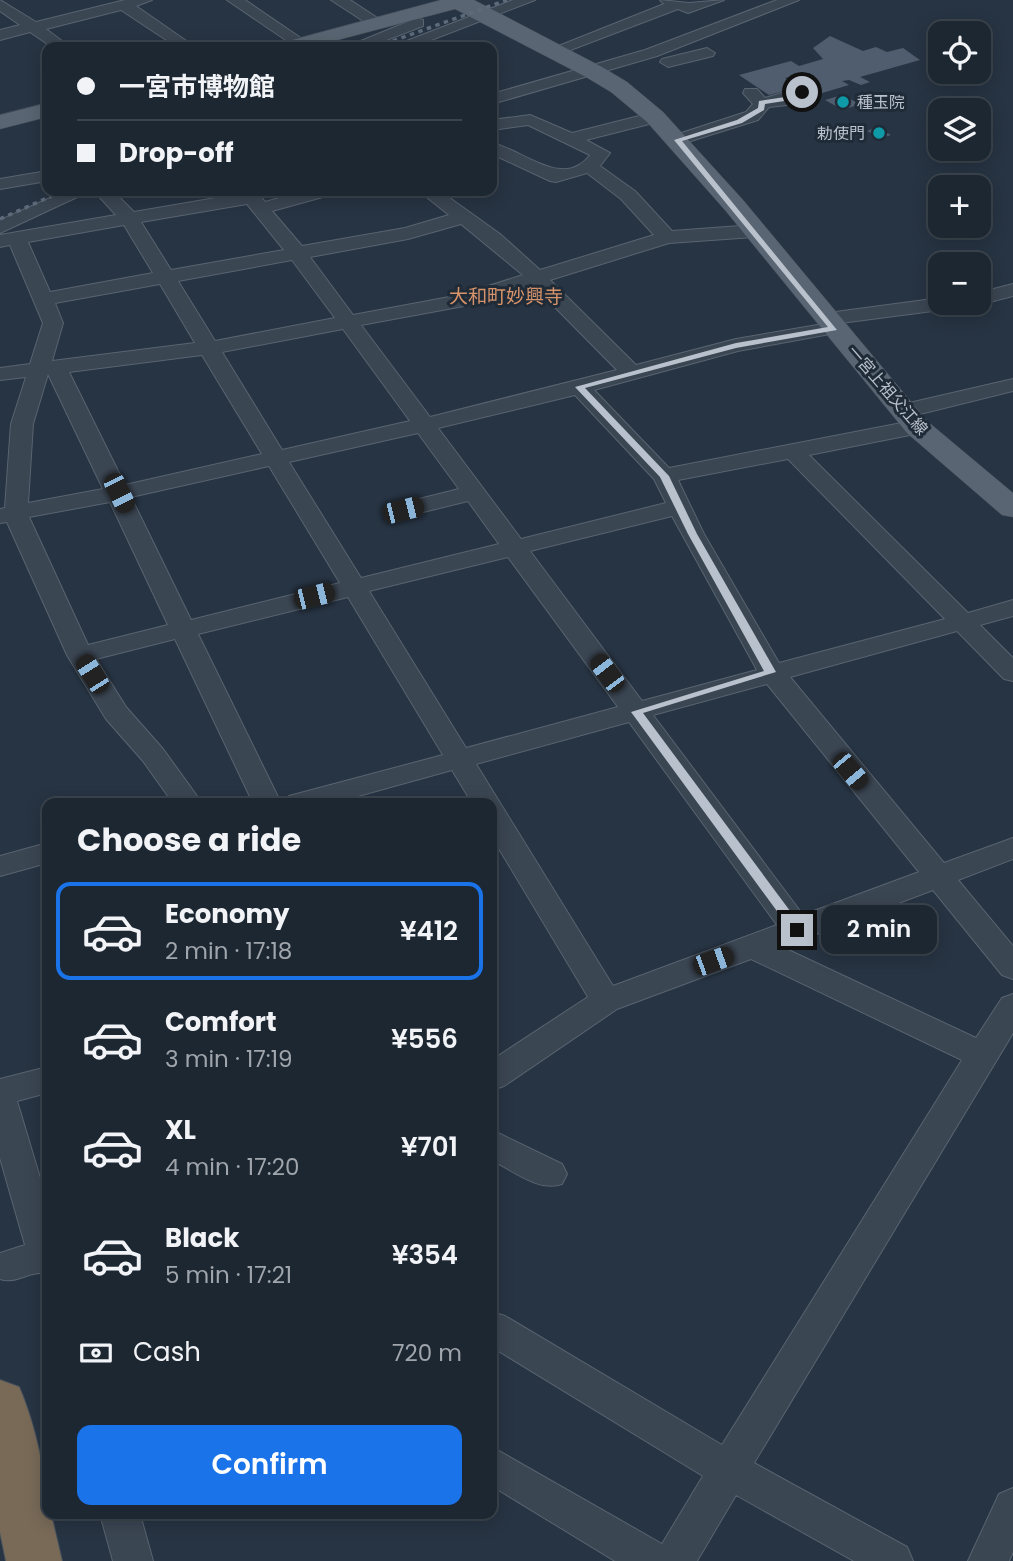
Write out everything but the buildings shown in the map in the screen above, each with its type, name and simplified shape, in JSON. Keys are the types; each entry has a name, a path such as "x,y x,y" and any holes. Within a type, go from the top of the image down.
{"highway":[{"path":"0,1404 34,1561"}],"main road":[{"path":"312,42 377,23 465,5"},
{"name":"一宮上祖父江線","path":"465,5 600,75 655,117 678,140 911,419 1012,506"},
{"path":"0,121 42,111"}],"street":[{"path":"0,35 145,0"},
{"path":"235,0 293,42"},
{"path":"339,0 377,23"},
{"path":"367,42 465,5 527,0"},
{"path":"554,51 673,2 688,8 716,0"},
{"path":"723,0 753,13"},
{"path":"600,75 791,0"},
{"path":"0,5 55,42"},
{"path":"124,5 180,42"},
{"path":"407,42 465,5"},
{"path":"651,53 668,62"},
{"path":"497,98 707,53"},
{"path":"678,140 740,122 761,109 756,98 794,98 802,92"},
{"path":"572,138 655,117"},
{"path":"497,124 530,120 601,153 590,167 556,177 497,150"},
{"path":"590,167 628,195 667,237"},
{"path":"0,184 42,177"},
{"path":"0,207 42,188"},
{"path":"6,236 73,196"},
{"path":"108,196 130,219 163,278 209,348 483,798"},
{"path":"6,236 280,196"},
{"path":"435,196 536,277 631,371"},
{"path":"254,199 347,320 473,493 516,546 797,930"},
{"path":"45,299 408,233 463,217"},
{"path":"0,374 209,348 464,299 667,237 754,231"},
{"path":"6,236 45,299 53,323 48,368 22,424 8,515 80,654 116,713 153,755 184,798"},
{"path":"991,296 1013,290"},
{"path":"8,515 425,425 736,345 928,307"},
{"path":"48,368 119,493 266,798"},
{"path":"664,476 793,451 911,419 1013,385"},
{"path":"579,387 664,476 771,672 1013,967"},
{"path":"793,451 1013,673"},
{"path":"403,510 473,493"},
{"path":"80,654 680,507"},
{"path":"318,798 1013,608"},
{"path":"497,821 606,1001"},
{"path":"497,1074 606,1001 1013,848"},
{"path":"0,866 42,854"},
{"path":"752,946 982,1055"},
{"path":"674,1561 1013,1006"},
{"path":"0,1092 42,1081"},
{"path":"0,1100 42,1243"},
{"path":"497,1147 550,1174"},
{"path":"6,1266 42,1258"},
{"path":"497,1331 729,1470 893,1561"},
{"path":"497,1468 653,1561"},
{"path":"988,1561 1013,1507"},
{"path":"121,1519 133,1561"}],"railway":[{"path":"390,42 507,0"},
{"path":"0,219 52,196"}],"place":[{"name":"種玉院","path":"843,102"},
{"name":"勅使門","path":"879,133"}],"district":[{"name":"大和町妙興寺","path":"506,296"}],"route":[{"path":"797,930 636,712 771,672 692,534 664,476 579,387 736,345 834,328 678,140 740,122 761,109 761,103 794,98 802,92"}]}
